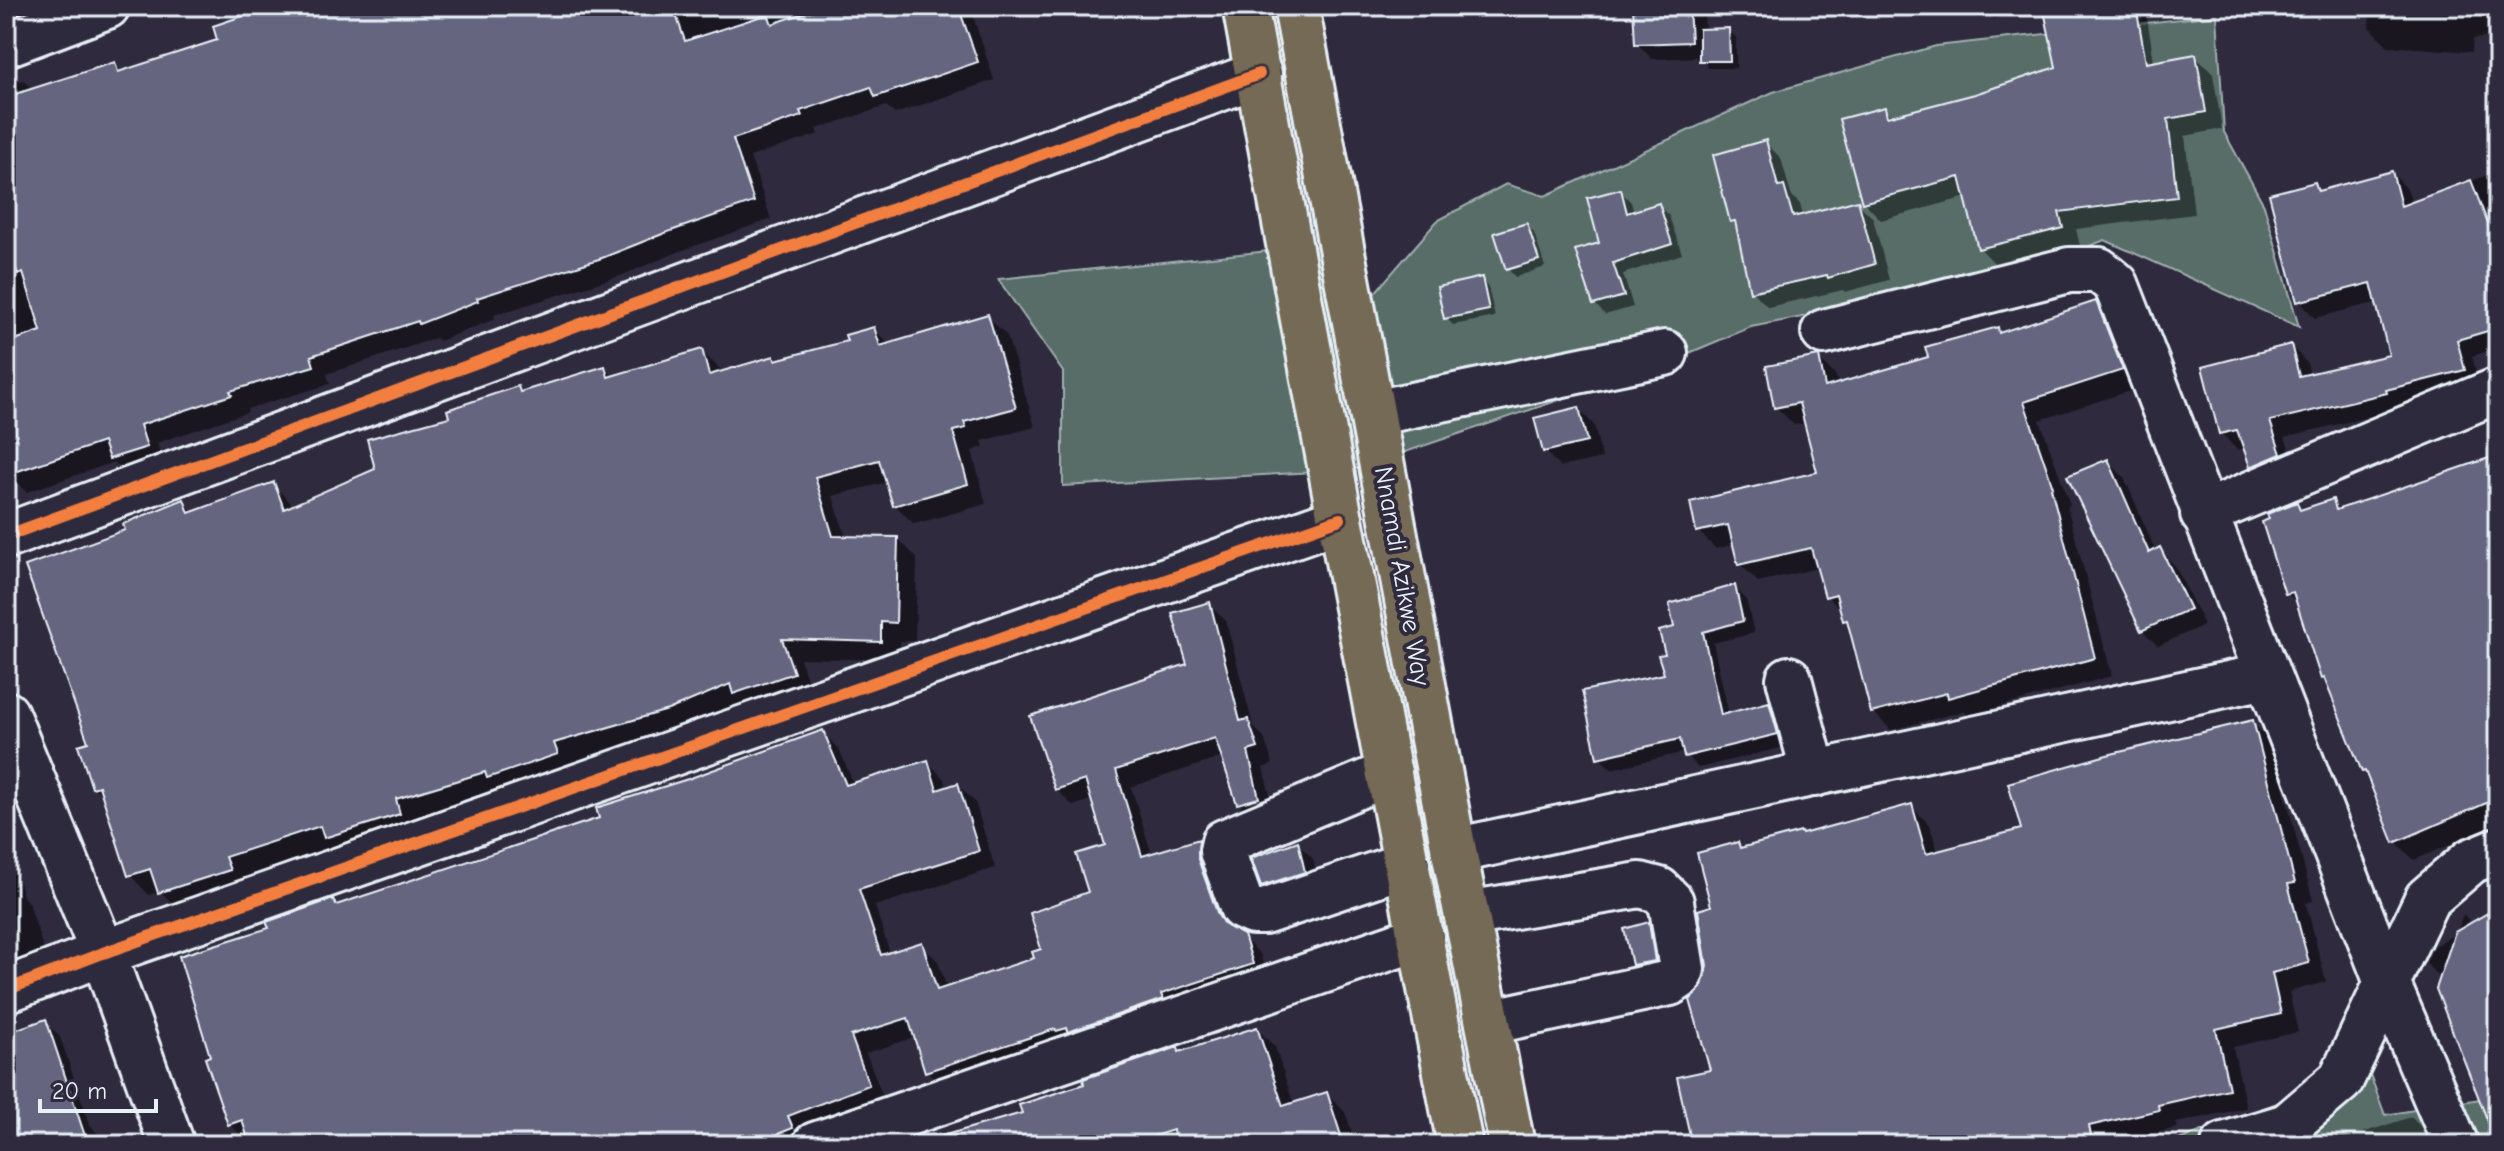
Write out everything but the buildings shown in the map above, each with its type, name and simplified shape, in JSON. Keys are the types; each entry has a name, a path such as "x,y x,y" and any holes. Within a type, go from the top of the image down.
{"highway":[{"name":"Nnamdi Azikwe Way","path":"1245,6 1460,1145"},
{"name":"Nnamdi Azikwe Way","path":"1296,6 1512,1145"}],"street":[{"path":"6,44 107,6"},
{"path":"6,536 1259,74"},
{"path":"1824,332 2069,270 2099,270 2116,284 2388,985 2456,1145"},
{"path":"1373,413 1665,353"},
{"path":"2203,514 2498,390"},
{"path":"6,990 103,953 1340,519"},
{"path":"1454,851 2266,676"},
{"path":"1789,679 1814,774"},
{"path":"6,714 103,953 172,1145"},
{"path":"1389,773 1224,842 1222,851 1242,907 1253,912 1264,912 1407,864"},
{"path":"2224,1145 2287,1126 2341,1080 2427,899 2471,861 2498,850"},
{"path":"1467,914 1640,885 1659,890 1671,902 1682,969 1679,977 1670,983 1488,1022"},
{"path":"815,1145 1421,937"}],"green space":[{"path":"2217,15 2224,132 2264,205 2299,327 2105,240 2005,277 1751,327 1651,369 1352,470 1063,486 1063,372 998,279 1338,244 1367,302 1437,221 1506,184 1545,196 1773,92 1936,46"},
{"path":"2368,1069 2385,1115 2498,1096 2498,1145 2165,1145"}],"cycle path":[{"path":"6,536 1259,74"},
{"path":"6,990 103,953 1340,519"}]}
